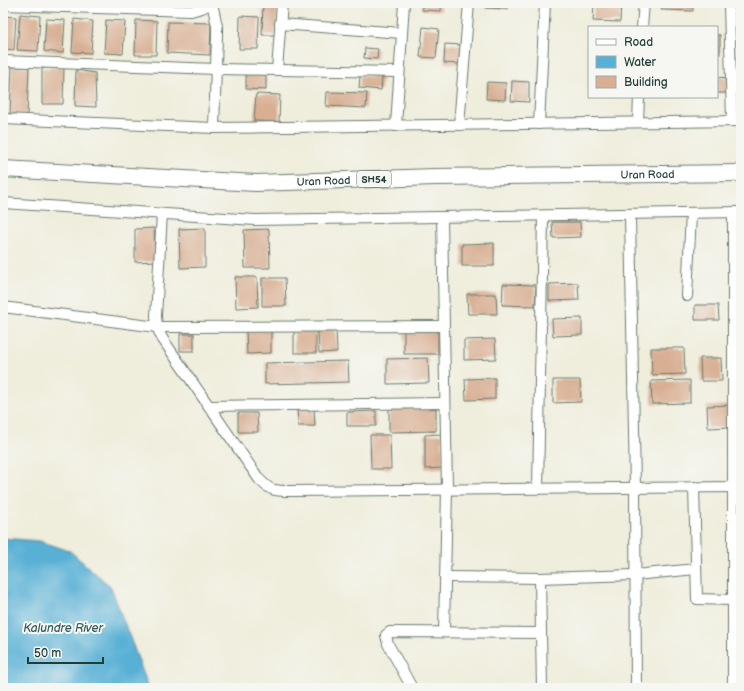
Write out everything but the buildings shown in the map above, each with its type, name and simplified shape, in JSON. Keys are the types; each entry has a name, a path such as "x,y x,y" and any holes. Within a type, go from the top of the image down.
{"main road":[{"name":"Uran Road","path":"5,169 256,184 435,177 741,173"}],"street":[{"path":"3,5 69,5 191,11 212,3 217,26 214,128"},
{"path":"276,70 282,3"},
{"path":"396,126 404,3"},
{"path":"459,125 469,3"},
{"path":"540,124 545,3"},
{"path":"642,26 644,3"},
{"path":"3,119 214,128 737,121 729,3"},
{"path":"280,24 402,33"},
{"path":"3,61 216,69 399,72"},
{"path":"638,122 640,98"},
{"path":"3,203 255,220 737,212 737,578 733,600 733,688"},
{"path":"687,296 691,213"},
{"path":"162,214 156,316 157,327 162,338 259,479 267,488 276,491 290,491 737,487"},
{"path":"630,214 635,487 636,688"},
{"path":"538,489 543,216"},
{"path":"442,217 447,489 444,632"},
{"path":"3,307 157,327 444,326"},
{"path":"209,406 445,403"},
{"path":"694,487 697,599 733,600"},
{"path":"445,577 540,578 635,575 696,569"},
{"path":"540,578 542,688"},
{"path":"412,688 388,644 386,636 390,632 541,633"}],"water":[{"name":"Kalundre River","path":"3,538 40,541 70,551 111,587 149,688 3,688"}]}
